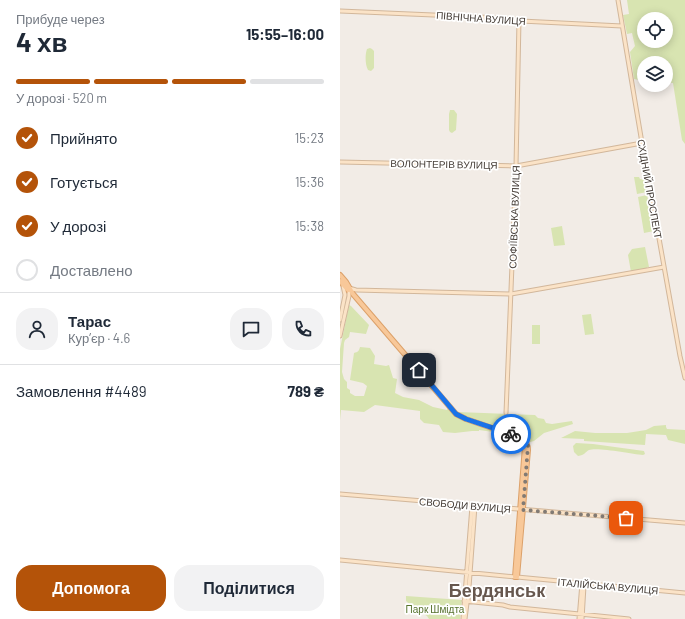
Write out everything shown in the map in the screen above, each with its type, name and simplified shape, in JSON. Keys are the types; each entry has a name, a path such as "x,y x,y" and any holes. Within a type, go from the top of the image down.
{"main road":[{"name":"СХІДНИЙ ПРОСПЕКТ","path":"618,0 642,143 685,378"},
{"name":"ПІВНІЧНА ВУЛИЦЯ","path":"340,10 622,26"},
{"name":"СОФІЇВСЬКА ВУЛИЦЯ","path":"506,413 516,166 519,20"},
{"name":"ВОЛОНТЕРІВ ВУЛИЦЯ","path":"340,162 516,166 642,143"},
{"path":"351,292 511,294 664,267"},
{"path":"340,275 346,295 340,320"},
{"path":"343,282 351,292"},
{"path":"343,282 456,414 466,419 524,439 525,446 516,577"},
{"path":"340,336 351,292"},
{"name":"СВОБОДИ ВУЛИЦЯ","path":"340,494 685,524"},
{"path":"464,619 469,573 473,506"},
{"name":"ІТАЛІЙСЬКА ВУЛИЦЯ","path":"340,560 685,593"},
{"path":"580,619 584,586 582,584"},
{"path":"466,601 629,619"}],"green space":[{"path":"627,0 685,0 685,144 682,140 673,83 673,56 637,56 637,80 634,79 630,52 635,46 632,33 627,34 623,15 629,14"},
{"path":"370,48 374,51 374,68 371,71 368,70 366,65 367,49"},
{"path":"450,110 454,110 457,114 456,130 452,133 449,130"},
{"path":"634,177 639,177 640,179 645,180 647,192 637,194"},
{"path":"647,195 654,231 644,233 638,197"},
{"path":"562,226 565,245 554,246 551,228"},
{"path":"645,247 649,267 647,267 647,269 631,272 628,255 632,249"},
{"path":"349,305 369,325 366,334 350,332 349,337 344,343 342,372 350,393 355,396 364,396 367,386 363,383 350,380 354,353 358,351 360,347 370,348 375,356 374,364 389,365 393,378 397,379 395,393 403,397 419,400 433,407 447,410 448,408 520,439 522,447 510,446 510,443 504,436 493,434 493,432 479,430 455,433 443,432 439,425 424,423 420,419 420,411 375,405 364,412 341,410 340,420 340,349"},
{"path":"591,314 594,334 585,335 582,315"},
{"path":"532,325 540,325 540,344 532,344"},
{"path":"457,412 535,415 538,418 544,419 546,423 552,424 572,421 573,424 544,433 534,441 530,442 526,437 467,418"},
{"path":"666,425 667,429 685,430 685,444 668,440 666,435 646,434 645,445 561,438 575,431 595,433 627,433 646,430 654,426"},
{"path":"576,443 644,451 645,454 593,449 578,456 574,452 573,446"},
{"name":"Парк Шмідта","path":"406,596 462,600 460,619 429,619 406,601"}],"way so far":[{"path":"511,434 524,439 528,446 523,510 626,518"}],"district":[{"name":"Бердянськ","path":"497,590"}],"route":[{"path":"419,370 456,414 466,419 511,434"}]}
